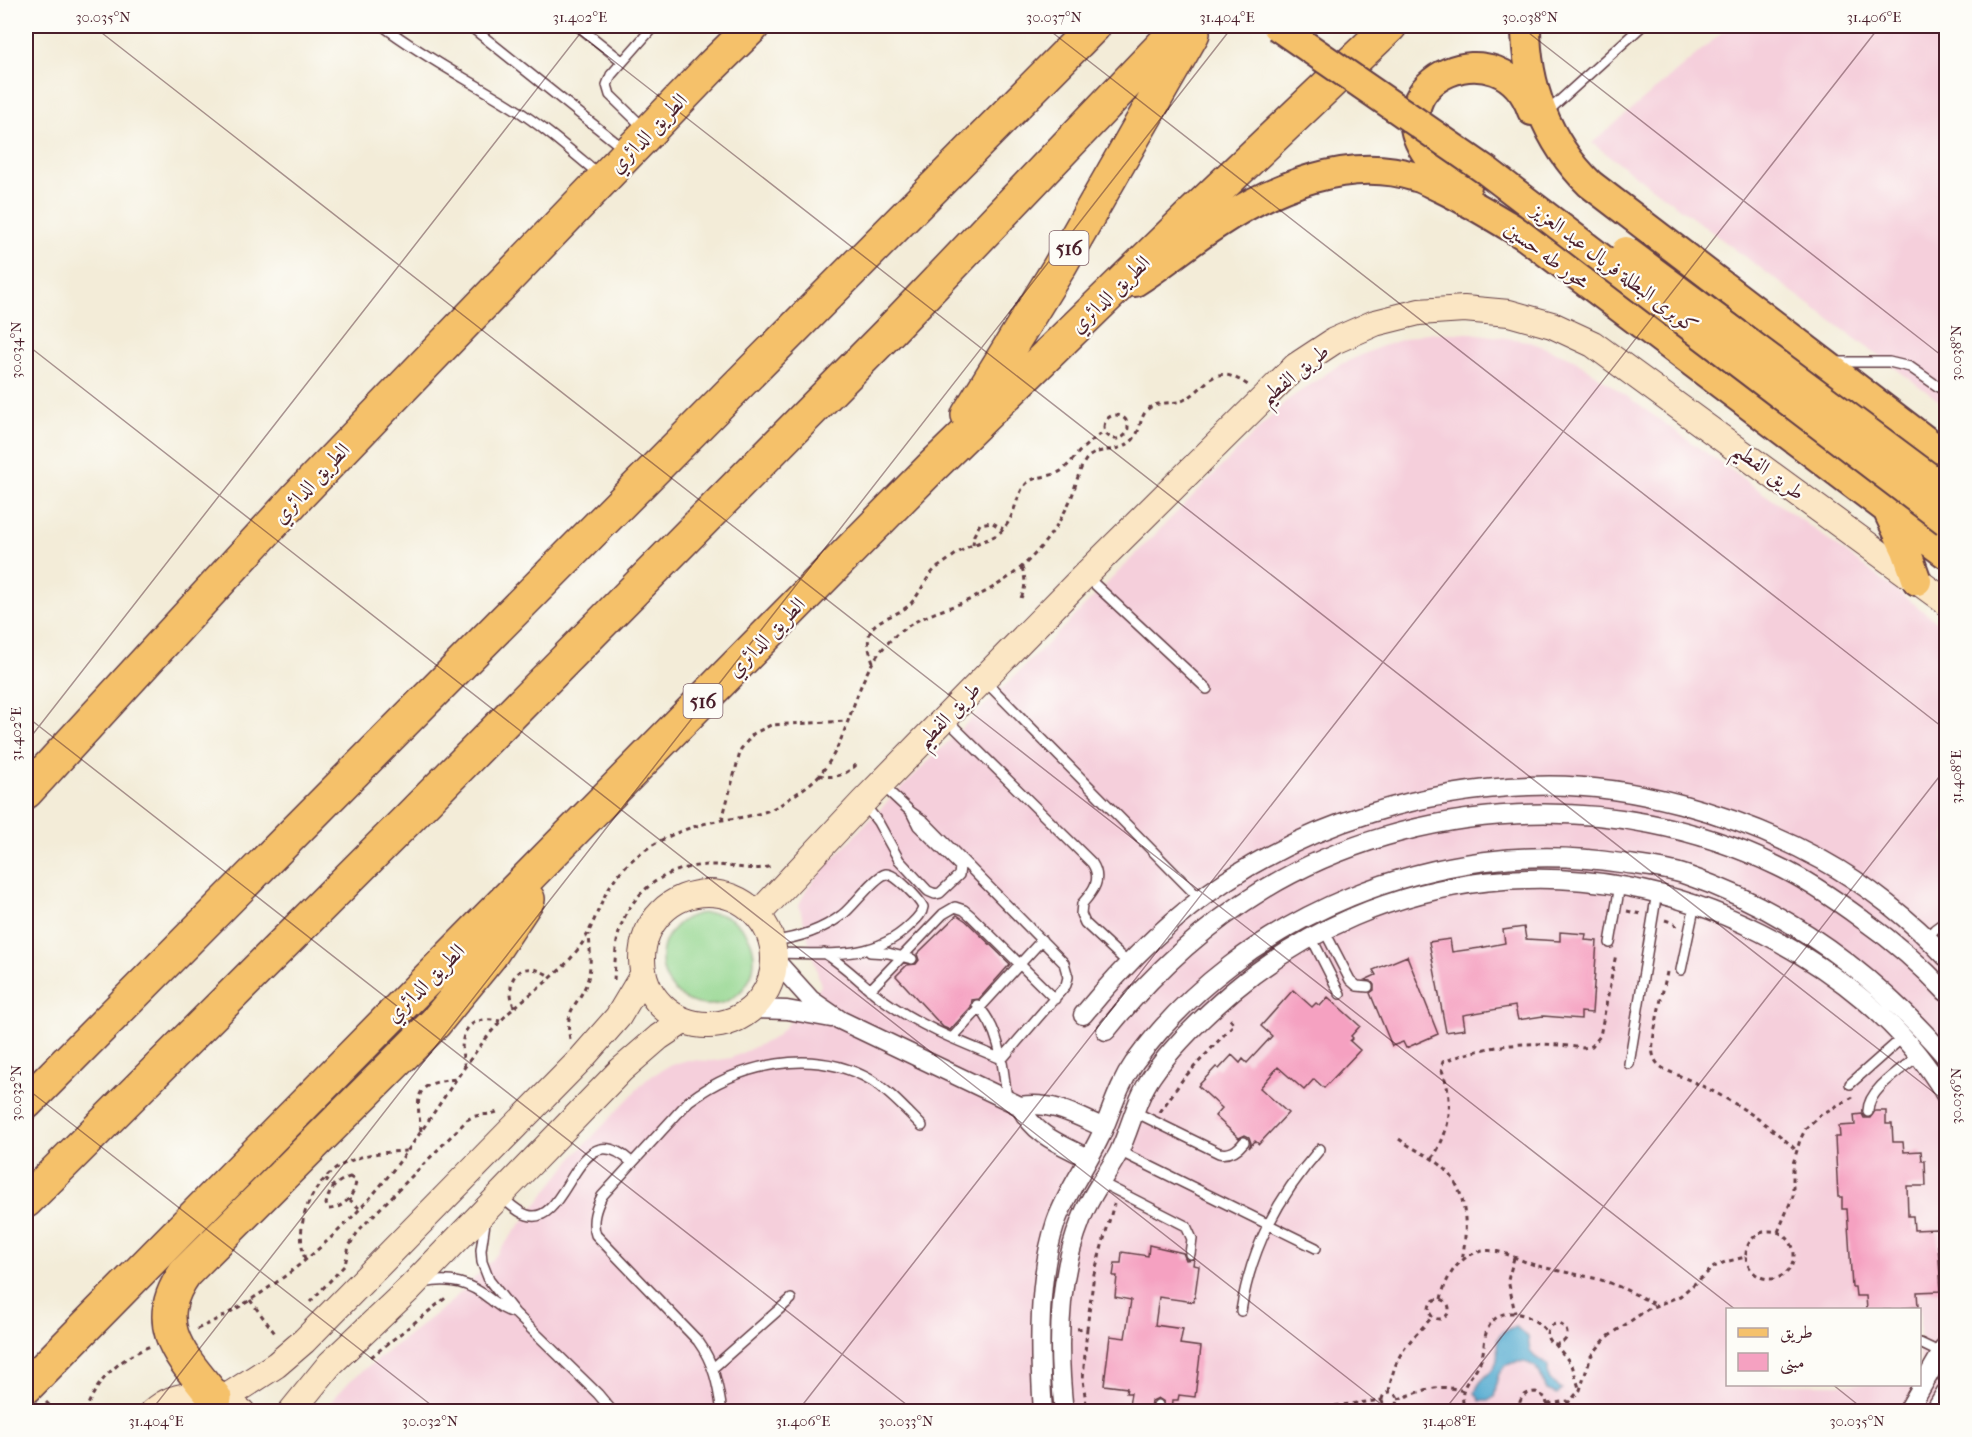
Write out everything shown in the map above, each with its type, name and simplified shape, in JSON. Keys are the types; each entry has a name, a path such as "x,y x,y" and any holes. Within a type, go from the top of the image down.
{"highway":[{"name":"الطريق الدائري","path":"26,792 298,496 638,142 753,26"},
{"path":"26,1103 1094,26"},
{"path":"26,1201 408,819 887,334 1181,26"},
{"name":"516","path":"933,466 1026,322 1197,26"},
{"name":"الطريق الدائري","path":"26,1387 933,466 1390,26"},
{"path":"226,1403 172,1339 168,1322 169,1304 175,1288 185,1274 435,1023 465,989 514,921 557,849"}],"main road":[{"path":"712,66 733,26"},
{"name":"كوبرى البطلة فريال عبد العزيز","path":"1277,26 1487,171 1947,521"},
{"name":"كوبرى البطلة فريال عبد العزيز","path":"1310,26 1497,155 1947,490"},
{"path":"1526,26 1526,44 1532,81 1543,116 1563,153 1590,184"},
{"path":"1525,237 1482,197 1429,158 1415,131 1415,113 1420,98 1430,84 1443,74 1458,68 1475,66 1505,76 1517,85 1524,94 1556,158 1565,169 1590,184 1947,456"},
{"name":"محور طه حسين","path":"1104,299 1163,265 1217,224 1257,200 1300,182 1346,171 1385,171 1417,177 1485,212 1525,237 1947,554"},
{"path":"1887,509 1917,581"}],"street":[{"name":"طريق الفطيم","path":"758,914 863,802 1085,575 1296,366 1334,341 1375,323 1419,312 1464,309 1509,313 1552,325 1593,344 1947,602"},
{"path":"1083,1015 1128,963 1163,929 1200,899 1256,862 1320,831 1388,808 1458,793 1530,786 1606,790 1673,803 1764,833 1825,861 1901,916 1947,957"},
{"path":"1106,1031 1160,969 1205,930 1234,909 1295,873 1355,847 1386,837 1450,822 1527,814 1583,815 1653,824 1713,840 1756,856 1779,867 1846,908 1912,958 1947,992"},
{"path":"1756,856 1764,833"},
{"path":"1556,879 1558,856"},
{"path":"1043,1412 1041,1327 1050,1244 1056,1221 1067,1196 1104,1128 1122,1082 1163,1030 1202,991 1254,949 1307,915 1389,881 1433,869 1523,857 1558,856 1600,859 1682,874 1722,889 1762,908 1847,961 1898,1005 1947,1058"},
{"path":"1064,1412 1060,1380 1060,1330 1070,1257 1081,1218 1119,1151 1134,1112 1151,1078 1216,1005 1251,976 1317,933 1395,900 1481,881 1525,878 1620,885 1657,892 1695,904 1780,942 1860,996 1918,1056 1947,1096"},
{"path":"775,951 772,978 765,995 752,1009 737,1019 719,1025 701,1025 683,1021 658,1003 643,975 642,950 647,934 650,926 666,907 688,895 713,892 738,898 758,914 767,927 775,951 805,994 840,1020 1013,1103 1044,1135 1088,1158"},
{"path":"1357,894 1363,912"},
{"path":"1752,928 1762,908"},
{"path":"153,1412 176,1399 195,1396 226,1403 276,1365 312,1333 582,1058 618,1017 643,975"},
{"path":"752,1009 805,1012 840,1020"},
{"path":"291,1412 330,1364 410,1288 635,1058 683,1021"},
{"path":"1163,1030 1179,1045"},
{"path":"1013,1103 1045,1104 1065,1110 1104,1128"},
{"path":"1924,1374 1944,1349"},
{"path":"1041,1382 1060,1380"},
{"path":"1907,1412 1919,1386"},
{"path":"1934,1412 1947,1392"}],"lane":[{"path":"383,26 444,67 536,123 560,140 604,179"},
{"path":"470,26 638,142"},
{"path":"578,26 622,61"},
{"path":"638,142 610,95 608,80 654,26"},
{"path":"1543,116 1642,26"},
{"path":"1825,363 1889,362 1910,367 1947,392"},
{"path":"1085,575 1207,689"},
{"path":"983,680 1200,899"},
{"path":"945,718 1092,863 1097,879 1093,892 1082,904 1082,917 1085,923 1128,963"},
{"path":"881,784 924,821 1064,963 1067,970 1066,985 1002,1059"},
{"path":"863,802 878,822 899,860 928,891 935,894 940,893 959,875 960,867 918,826 911,812"},
{"path":"890,874 894,876 920,902 923,911 891,941 865,951 852,954 775,951 834,921 881,876 890,874"},
{"path":"1613,947 1620,885"},
{"path":"1629,1064 1657,892"},
{"path":"1681,970 1695,904"},
{"path":"870,990 907,958 943,914 955,908 964,909 1055,999"},
{"path":"1927,938 1947,921"},
{"path":"1317,933 1350,980 1361,987 1368,987"},
{"path":"1317,933 1340,994"},
{"path":"952,1038 1041,940"},
{"path":"865,951 888,953 907,958"},
{"path":"824,953 904,1014 926,1027 1002,1059"},
{"path":"979,1006 991,1024 1013,1103"},
{"path":"1850,1084 1902,1038"},
{"path":"1868,1112 1869,1101 1877,1090 1918,1056"},
{"path":"722,1412 719,1386 713,1368 698,1341 596,1235 593,1225 602,1196 689,1101 702,1091 740,1073 792,1061 827,1063 858,1074 885,1090 922,1126"},
{"path":"1134,1112 1219,1153 1230,1154 1244,1142"},
{"path":"613,1412 598,1394 514,1313 489,1280 482,1262 481,1239 494,1200 528,1216 539,1216 549,1209 581,1164 592,1153 609,1149 621,1153 633,1163"},
{"path":"1240,1311 1251,1266 1268,1224 1291,1185 1320,1149"},
{"path":"1119,1151 1316,1248"},
{"path":"1100,1182 1186,1226 1192,1239 1190,1254"},
{"path":"410,1288 435,1281 459,1282 478,1290 514,1313"},
{"path":"713,1368 791,1299"},
{"path":"1921,1343 1944,1349"}],"path":[{"path":"85,1412 99,1385 120,1362 134,1353 223,1317 305,1259 339,1229 381,1185 500,1021 564,966 577,951 589,932 600,902 611,883 625,866 646,849 695,826 763,813 782,804 819,775 838,746 873,662 894,636 924,616 988,591 1022,568 1054,530 1065,513 1086,459 1102,450 1114,450 1126,445 1135,438 1147,410 1155,405 1184,400 1209,379 1219,375 1230,375 1240,379 1264,397"},
{"path":"873,662 868,644 873,628 879,622 895,616 907,607 921,592 930,575 937,568 1003,529 1014,512 1020,492 1027,483 1066,468 1087,444 1104,432 1105,421 1113,415 1123,417 1128,426 1121,439 1111,439 1104,432"},
{"path":"973,545 980,524 991,522 1003,529"},
{"path":"1021,598 1025,589 1022,568"},
{"path":"722,820 741,749 753,734 771,725 849,721"},
{"path":"819,775 836,777 851,770 857,764"},
{"path":"614,982 618,939 625,916 633,902 654,881 682,868 696,865 728,865 756,869 780,862"},
{"path":"1623,916 1626,911 1653,917 1674,923 1676,928"},
{"path":"570,1039 567,1022 590,970 589,932"},
{"path":"1432,1159 1445,1132 1450,1109 1448,1089 1441,1068 1443,1062 1498,1045 1525,1044 1583,1048 1592,1046 1600,1036 1613,947"},
{"path":"514,1007 510,988 514,977 519,972 534,969 551,977"},
{"path":"1667,972 1652,1048 1656,1062 1664,1070 1703,1086 1746,1110 1796,1150"},
{"path":"465,1067 462,1042 465,1030 481,1020 500,1021"},
{"path":"563,1046 579,1032"},
{"path":"421,1131 417,1105 421,1091 432,1083 456,1079"},
{"path":"1778,1232 1793,1196 1793,1164 1796,1150 1806,1128 1829,1108 1856,1095"},
{"path":"310,1302 345,1265 350,1246 358,1230 467,1120 476,1115 491,1114 502,1108"},
{"path":"1399,1139 1412,1149 1432,1159 1444,1168 1450,1177 1464,1209 1466,1234 1462,1260"},
{"path":"305,1259 301,1243 303,1218 313,1195 325,1179 350,1161 407,1151"},
{"path":"347,1178 354,1178 356,1185 349,1199 338,1207 328,1209 327,1200 334,1186 347,1178"},
{"path":"325,1179 334,1186"},
{"path":"349,1199 359,1208"},
{"path":"1764,1231 1778,1232 1790,1241 1793,1248 1793,1262 1785,1274 1771,1280 1764,1279 1751,1271 1745,1257 1748,1244 1752,1238 1764,1231"},
{"path":"1441,1299 1443,1287 1462,1260 1472,1254 1489,1250 1498,1251 1535,1265 1613,1284 1656,1305"},
{"path":"1563,1412 1580,1390 1587,1365 1598,1346 1606,1338 1656,1305 1680,1296 1703,1274 1714,1267 1745,1257"},
{"path":"1514,1258 1508,1280 1515,1313"},
{"path":"366,1361 451,1294"},
{"path":"1441,1299 1446,1302 1449,1311 1442,1318 1433,1316 1430,1312 1432,1302 1441,1299"},
{"path":"250,1300 278,1336"},
{"path":"1465,1412 1463,1391 1470,1374 1479,1363 1484,1350 1485,1336 1491,1324 1500,1316 1515,1313 1536,1320 1547,1332 1547,1337 1572,1365 1580,1390"},
{"path":"1382,1400 1383,1396 1389,1392 1392,1372 1399,1356 1433,1316"},
{"path":"1547,1332 1550,1327 1559,1324 1567,1331 1564,1341 1555,1344"},
{"path":"1087,1328 1083,1379 1087,1412"},
{"path":"1398,1399 1433,1387 1463,1391"},
{"path":"1389,1392 1396,1395 1398,1399"},
{"path":"1519,1412 1521,1399 1530,1392 1542,1394 1548,1404 1548,1412"},
{"path":"1382,1400 1392,1410 1398,1399"},
{"path":"1326,1407 1382,1400"},
{"path":"1548,1404 1570,1401"}],"shaded area":[{"path":"1730,26 1946,26 1946,406 1592,143"},
{"path":"1424,333 1471,333 1528,341 1574,359 1818,532 1946,628 1946,1411 321,1412 351,1380 452,1301 493,1259 575,1155 647,1079 670,1065 688,1060 712,1061 731,1058 776,1037 821,986 799,905 807,888 867,822 1074,617 1286,401 1339,365 1382,346"}],"green space":[{"path":"708,913 726,916 741,926 751,941 754,959 751,977 741,992 726,1002 708,1005 690,1002 675,992 665,977 662,959 665,941 675,926 690,916"}],"water":[{"path":"1516,1327 1528,1337 1530,1350 1534,1356 1548,1366 1550,1380 1562,1389 1557,1394 1546,1390 1535,1367 1519,1362 1508,1365 1499,1374 1494,1397 1488,1401 1480,1401 1475,1393 1479,1384 1496,1363 1498,1338 1501,1333"}],"building":[{"path":"957,915 1010,964 979,999 972,1000 971,1007 950,1030 943,1027 896,976 907,965 916,964 919,960 917,954"},
{"path":"1524,927 1526,939 1560,941 1560,932 1586,934 1585,940 1597,941 1592,1013 1581,1012 1581,1019 1543,1016 1518,1020 1515,1006 1463,1015 1465,1029 1446,1032 1429,942 1450,939 1452,952 1480,948 1505,943 1503,930"},
{"path":"1407,956 1438,1034 1406,1048 1403,1042 1392,1046 1370,993 1374,990 1374,985 1371,981 1365,980 1376,975 1373,970"},
{"path":"1293,990 1312,1007 1316,1003 1320,1006 1328,997 1360,1026 1351,1036 1353,1038 1350,1041 1360,1050 1324,1088 1314,1079 1304,1090 1278,1067 1260,1088 1288,1113 1259,1144 1255,1141 1249,1148 1251,1143 1249,1137 1245,1135 1239,1138 1215,1116 1222,1108 1198,1086 1216,1067 1219,1069 1232,1055 1240,1063 1243,1059 1247,1063 1272,1036 1261,1026"},
{"path":"1875,1111 1886,1111 1886,1124 1892,1124 1893,1142 1903,1142 1904,1152 1921,1151 1922,1161 1925,1161 1926,1186 1907,1186 1908,1216 1913,1216 1914,1230 1937,1229 1941,1291 1917,1292 1918,1307 1867,1308 1866,1296 1856,1296 1855,1287 1852,1287 1847,1209 1842,1209 1842,1197 1838,1197 1835,1137 1840,1137 1839,1126 1855,1125 1854,1115 1862,1114 1864,1118 1870,1118"},
{"path":"1149,1245 1183,1253 1186,1260 1194,1259 1193,1265 1199,1266 1194,1302 1159,1297 1155,1325 1183,1329 1180,1344 1201,1347 1195,1397 1179,1395 1178,1400 1173,1400 1172,1411 1164,1410 1164,1402 1158,1398 1152,1401 1151,1409 1129,1406 1131,1393 1126,1393 1127,1388 1104,1385 1110,1336 1125,1338 1131,1300 1115,1297 1117,1276 1113,1276 1115,1263 1121,1263 1122,1252 1148,1256"}]}
